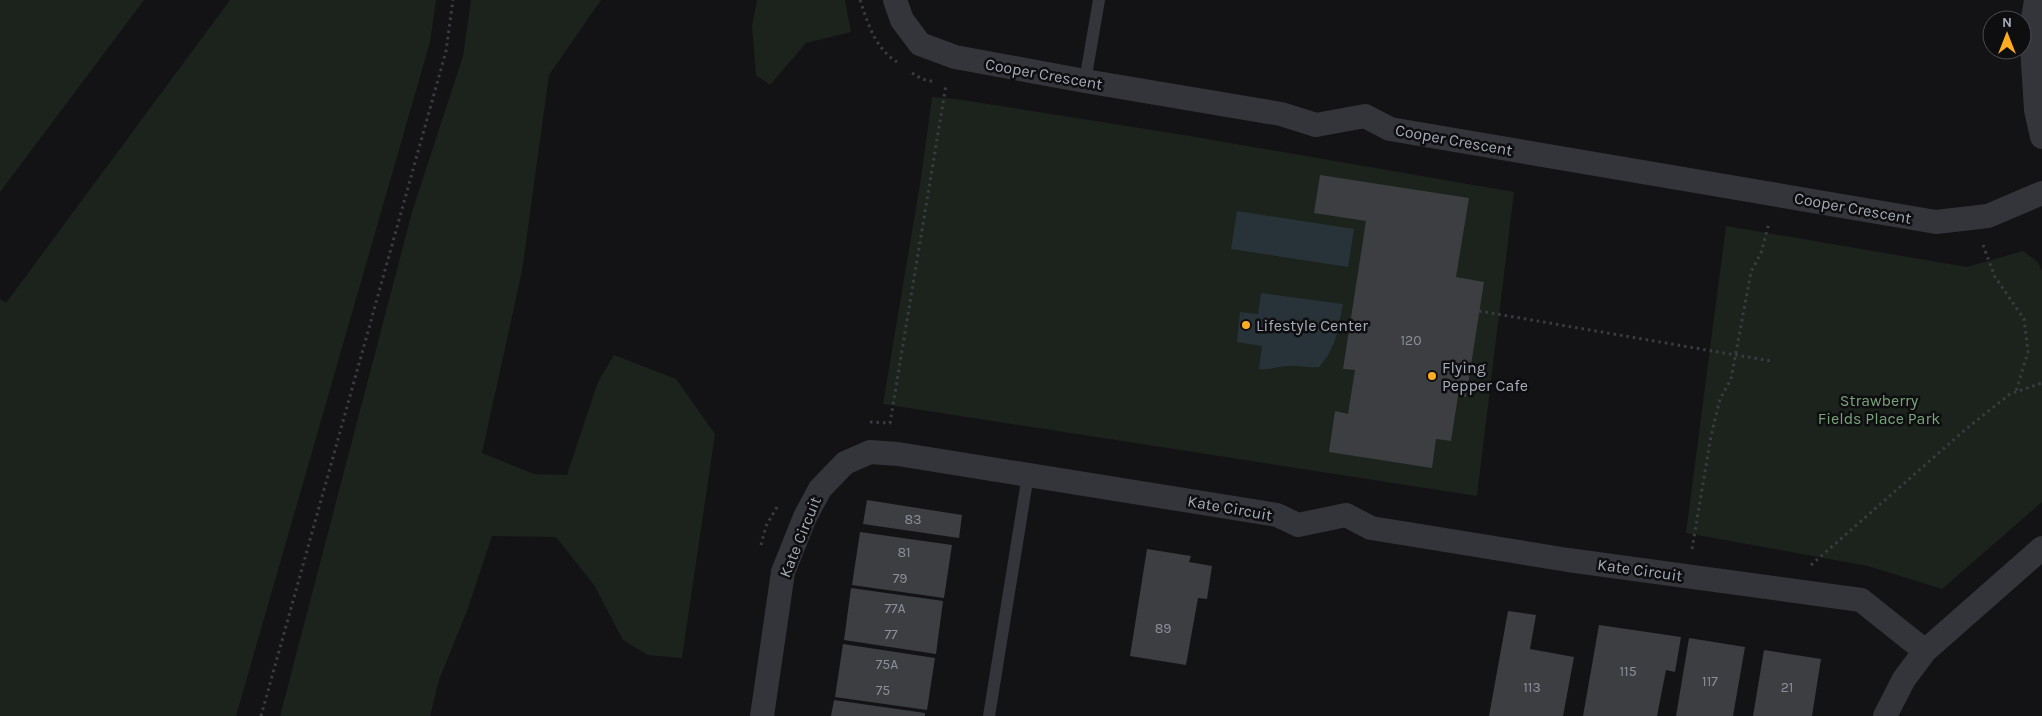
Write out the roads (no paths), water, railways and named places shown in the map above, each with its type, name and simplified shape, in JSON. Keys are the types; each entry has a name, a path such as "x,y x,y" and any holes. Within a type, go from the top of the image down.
{"street":[{"name":"Cooper Crescent","path":"894,0 902,20 920,44 955,57 1281,114 1316,125 1365,116 1390,129 1936,222 1988,216 2042,193"},
{"path":"2036,0 2031,31 2036,110 2042,137"},
{"name":"Kate Circuit","path":"762,716 783,572 805,517 820,489 845,463 870,452 898,454 1028,474 1277,515 1298,525 1346,515 1371,528 1568,560 1861,600 1925,651"},
{"path":"1886,716 1904,680 1925,651 2042,548"}],"lane":[{"path":"1085,81 1099,0"},
{"path":"989,716 1028,474"}],"place":[{"name":"Lifestyle Center","path":"1246,325"},
{"name":"Flying Pepper Cafe","path":"1432,376"}],"park label":[{"name":"Strawberry Fields Place Park","path":"1879,409"}]}
